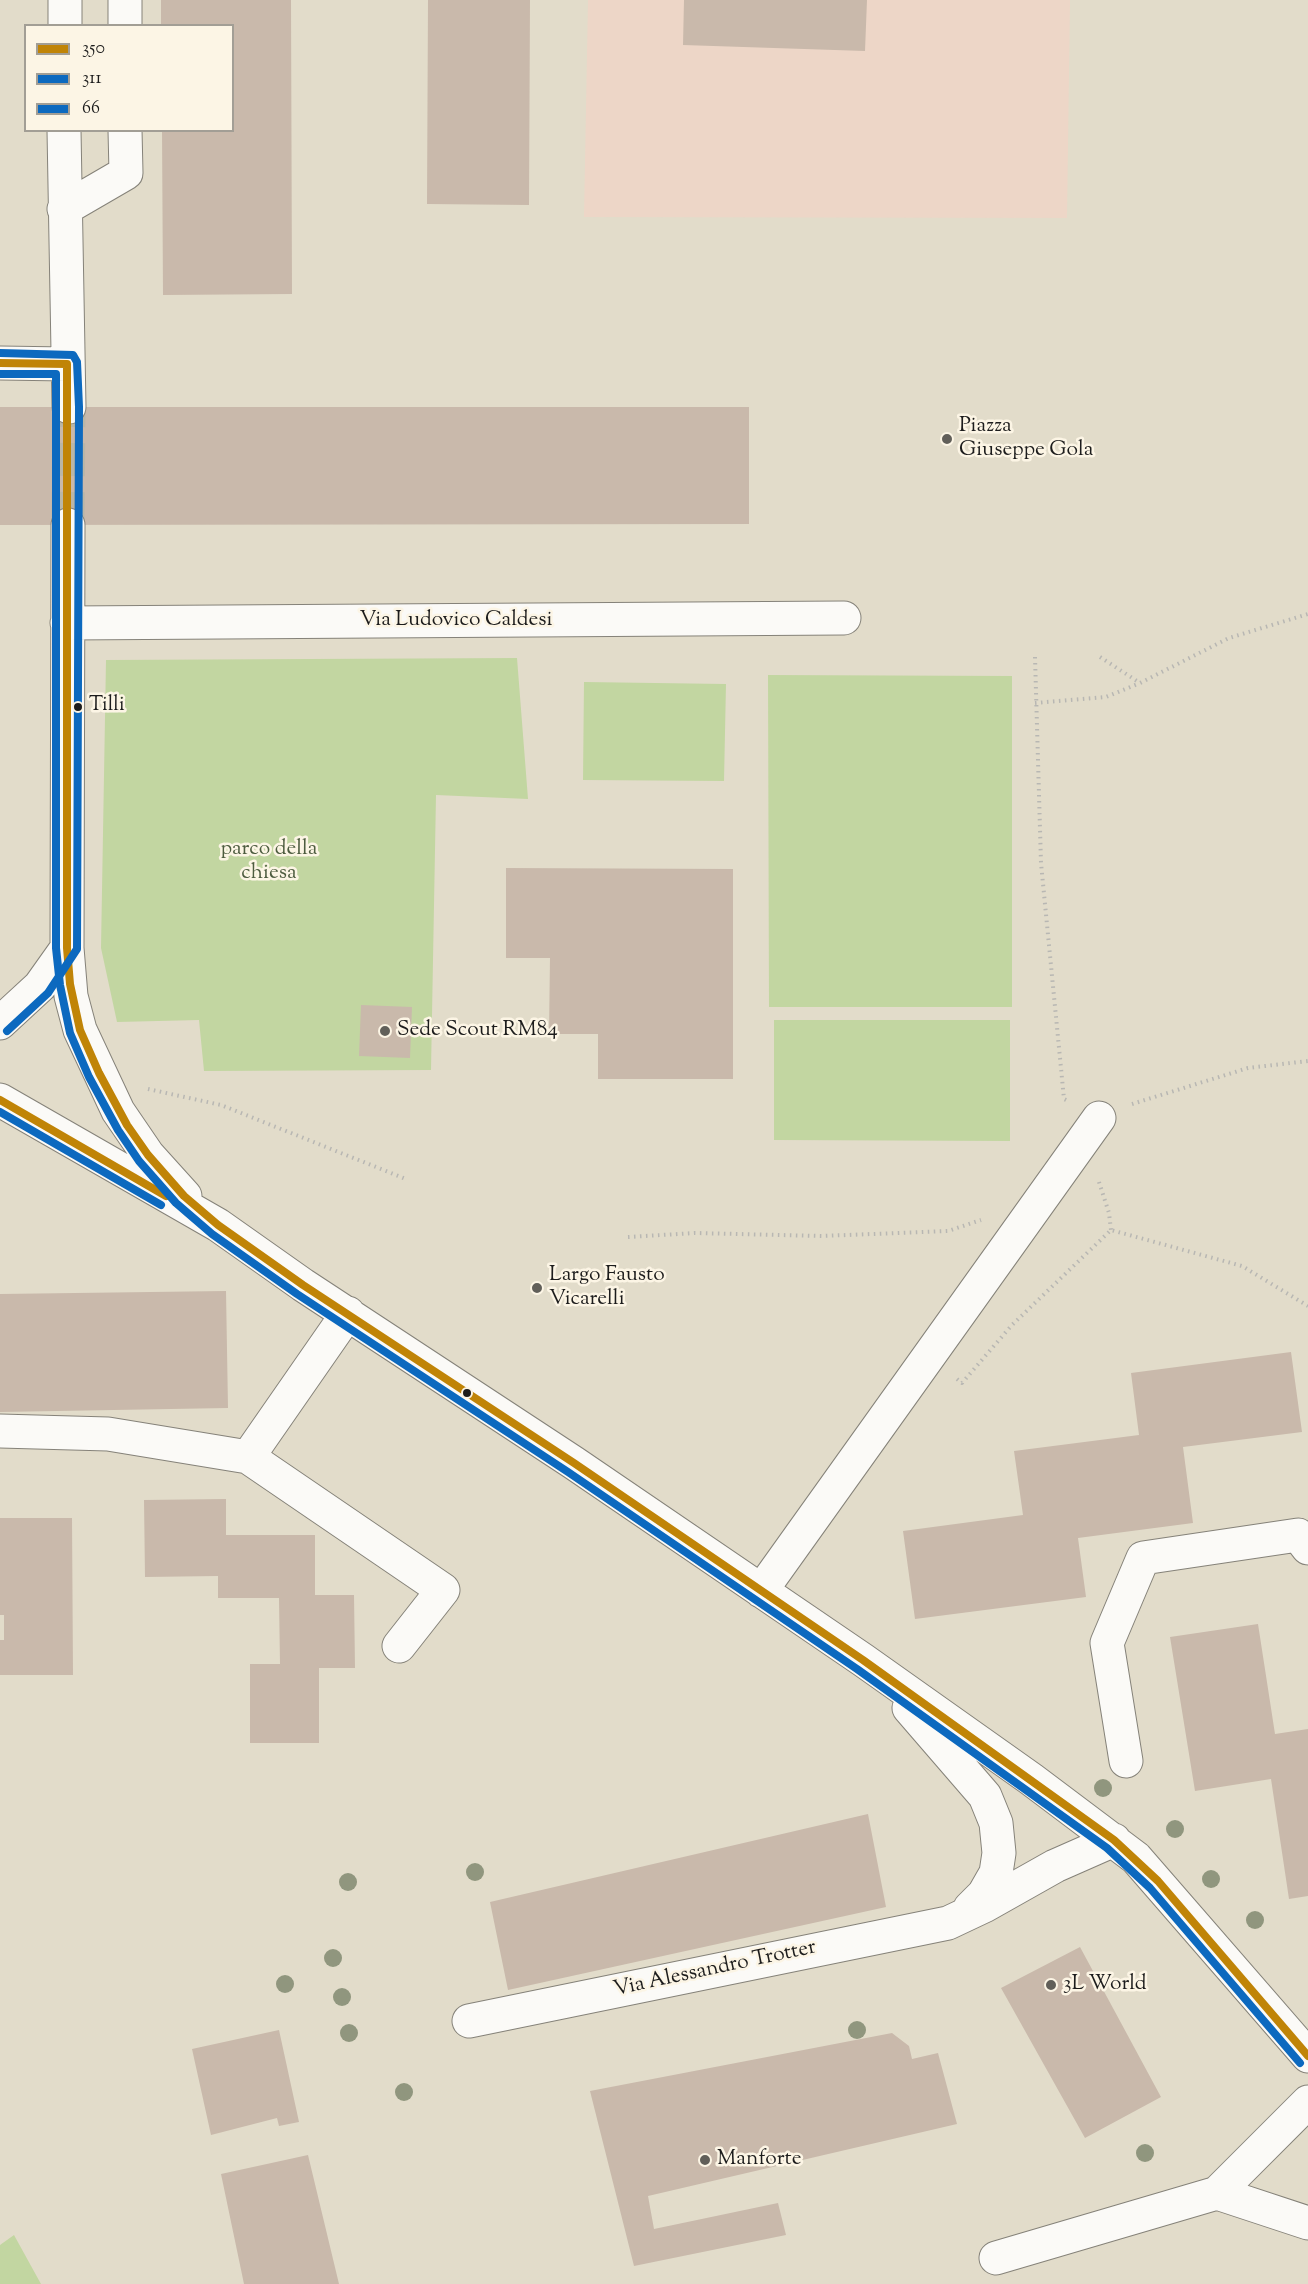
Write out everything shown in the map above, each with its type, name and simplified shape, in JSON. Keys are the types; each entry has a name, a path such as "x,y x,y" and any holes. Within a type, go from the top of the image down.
{"street":[{"path":"65,0 65,24"},
{"path":"125,0 125,24"},
{"path":"64,132 69,407"},
{"path":"64,209 126,173 125,132"},
{"path":"0,363 67,364"},
{"path":"68,525 67,948 71,996 80,1030 118,1111 162,1173 218,1225"},
{"name":"Via Ludovico Caldesi","path":"67,623 844,618"},
{"path":"0,1023 40,986 67,948"},
{"path":"0,1100 218,1225 875,1668 1113,1840 1158,1881 1308,2056"},
{"path":"761,1591 1099,1118"},
{"path":"248,1457 348,1313"},
{"path":"0,1431 108,1434 248,1457 443,1590 399,1646"},
{"path":"1126,1761 1107,1643 1143,1558 1298,1535 1308,1548"},
{"path":"875,1668 985,1796 996,1823 999,1853 996,1873 984,1894 960,1918"},
{"name":"Via Alessandro Trotter","path":"469,2021 960,1918 1055,1866 1113,1840"},
{"path":"996,2258 1217,2193 1308,2102"},
{"path":"1217,2193 1308,2223"}],"path":[{"path":"1035,703 1106,697 1140,683 1229,638 1308,614"},
{"path":"1035,657 1041,863 1064,1099 1099,1118 1139,1101 1248,1068 1308,1061"},
{"path":"1100,657 1140,683"},
{"path":"141,1087 221,1105 406,1179"},
{"path":"628,1237 695,1233 822,1236 948,1231 989,1217"},
{"path":"926,1359 962,1383 1012,1325 1111,1230 1242,1266 1308,1306"}],"shaded area":[{"path":"588,0 1070,0 1067,218 584,217"}],"green space":[{"name":"parco della chiesa","path":"517,658 528,799 436,795 431,1070 204,1071 199,1020 117,1022 101,948 106,660"},
{"path":"768,675 1012,676 1012,1007 769,1007"},
{"path":"584,682 726,684 724,781 583,780"},
{"path":"774,1020 1010,1020 1010,1141 774,1140"},
{"path":"14,2235 41,2284 0,2284 0,2245"}],"building":[{"path":"161,0 291,0 292,294 163,295 162,132 234,132 234,24 161,24"},
{"path":"428,0 530,0 529,205 427,204"},
{"path":"684,0 867,0 865,51 683,45"},
{"path":"0,407 749,407 749,524 0,525"},
{"path":"506,868 733,869 733,1079 598,1079 598,1034 549,1034 550,958 506,958"},
{"name":"Sede Scout RM84","path":"361,1005 412,1007 410,1058 359,1056"},
{"path":"226,1291 228,1408 0,1412 0,1294"},
{"path":"1291,1352 1302,1432 1183,1447 1193,1523 1078,1538 1086,1597 915,1619 903,1531 1023,1515 1014,1451 1139,1435 1131,1373"},
{"path":"226,1499 226,1535 315,1535 315,1595 354,1595 355,1668 319,1668 319,1743 250,1743 250,1664 280,1664 279,1598 218,1598 218,1576 145,1577 144,1500"},
{"path":"0,1518 72,1518 73,1675 0,1675 0,1640 4,1640 4,1615 0,1615"},
{"path":"1258,1624 1275,1734 1308,1729 1308,1896 1289,1899 1271,1779 1195,1791 1170,1637"},
{"path":"868,1814 886,1907 508,1990 490,1902"},
{"path":"1080,1947 1161,2097 1085,2138 1001,1988"},
{"path":"279,2030 299,2122 279,2126 277,2118 211,2135 192,2049"},
{"name":"Manforte","path":"892,2033 909,2046 912,2059 938,2053 957,2124 648,2196 654,2229 778,2203 786,2235 634,2266 590,2091"},
{"path":"308,2155 339,2284 244,2284 221,2174"}],"tunnel":[{"path":"68,525 69,407"}],"transit line":[{"name":"66","path":"0,353 73,355 77,362 79,407 77,949 48,993 7,1031"},
{"name":"350","path":"0,363 67,364 67,948 70,984 80,1030 99,1073 127,1125 148,1155 184,1196 218,1225 303,1285 574,1463 863,1660 1114,1840 1158,1881 1308,2056"},
{"name":"311","path":"0,374 56,374 56,948 60,985 70,1033 89,1077 118,1130 139,1161 176,1203 212,1234 297,1294 568,1472 857,1669 1107,1848 1150,1888 1300,2063"},
{"name":"350","path":"0,1100 166,1196"},
{"name":"311","path":"0,1112 161,1205"}],"place":[{"name":"Piazza Giuseppe Gola","path":"947,439"},
{"name":"Tilli","path":"78,707"},
{"name":"Sede Scout RM84","path":"385,1031"},
{"name":"Largo Fausto Vicarelli","path":"537,1288"},
{"name":"3L World","path":"1051,1985"},
{"name":"Manforte","path":"705,2160"}]}
